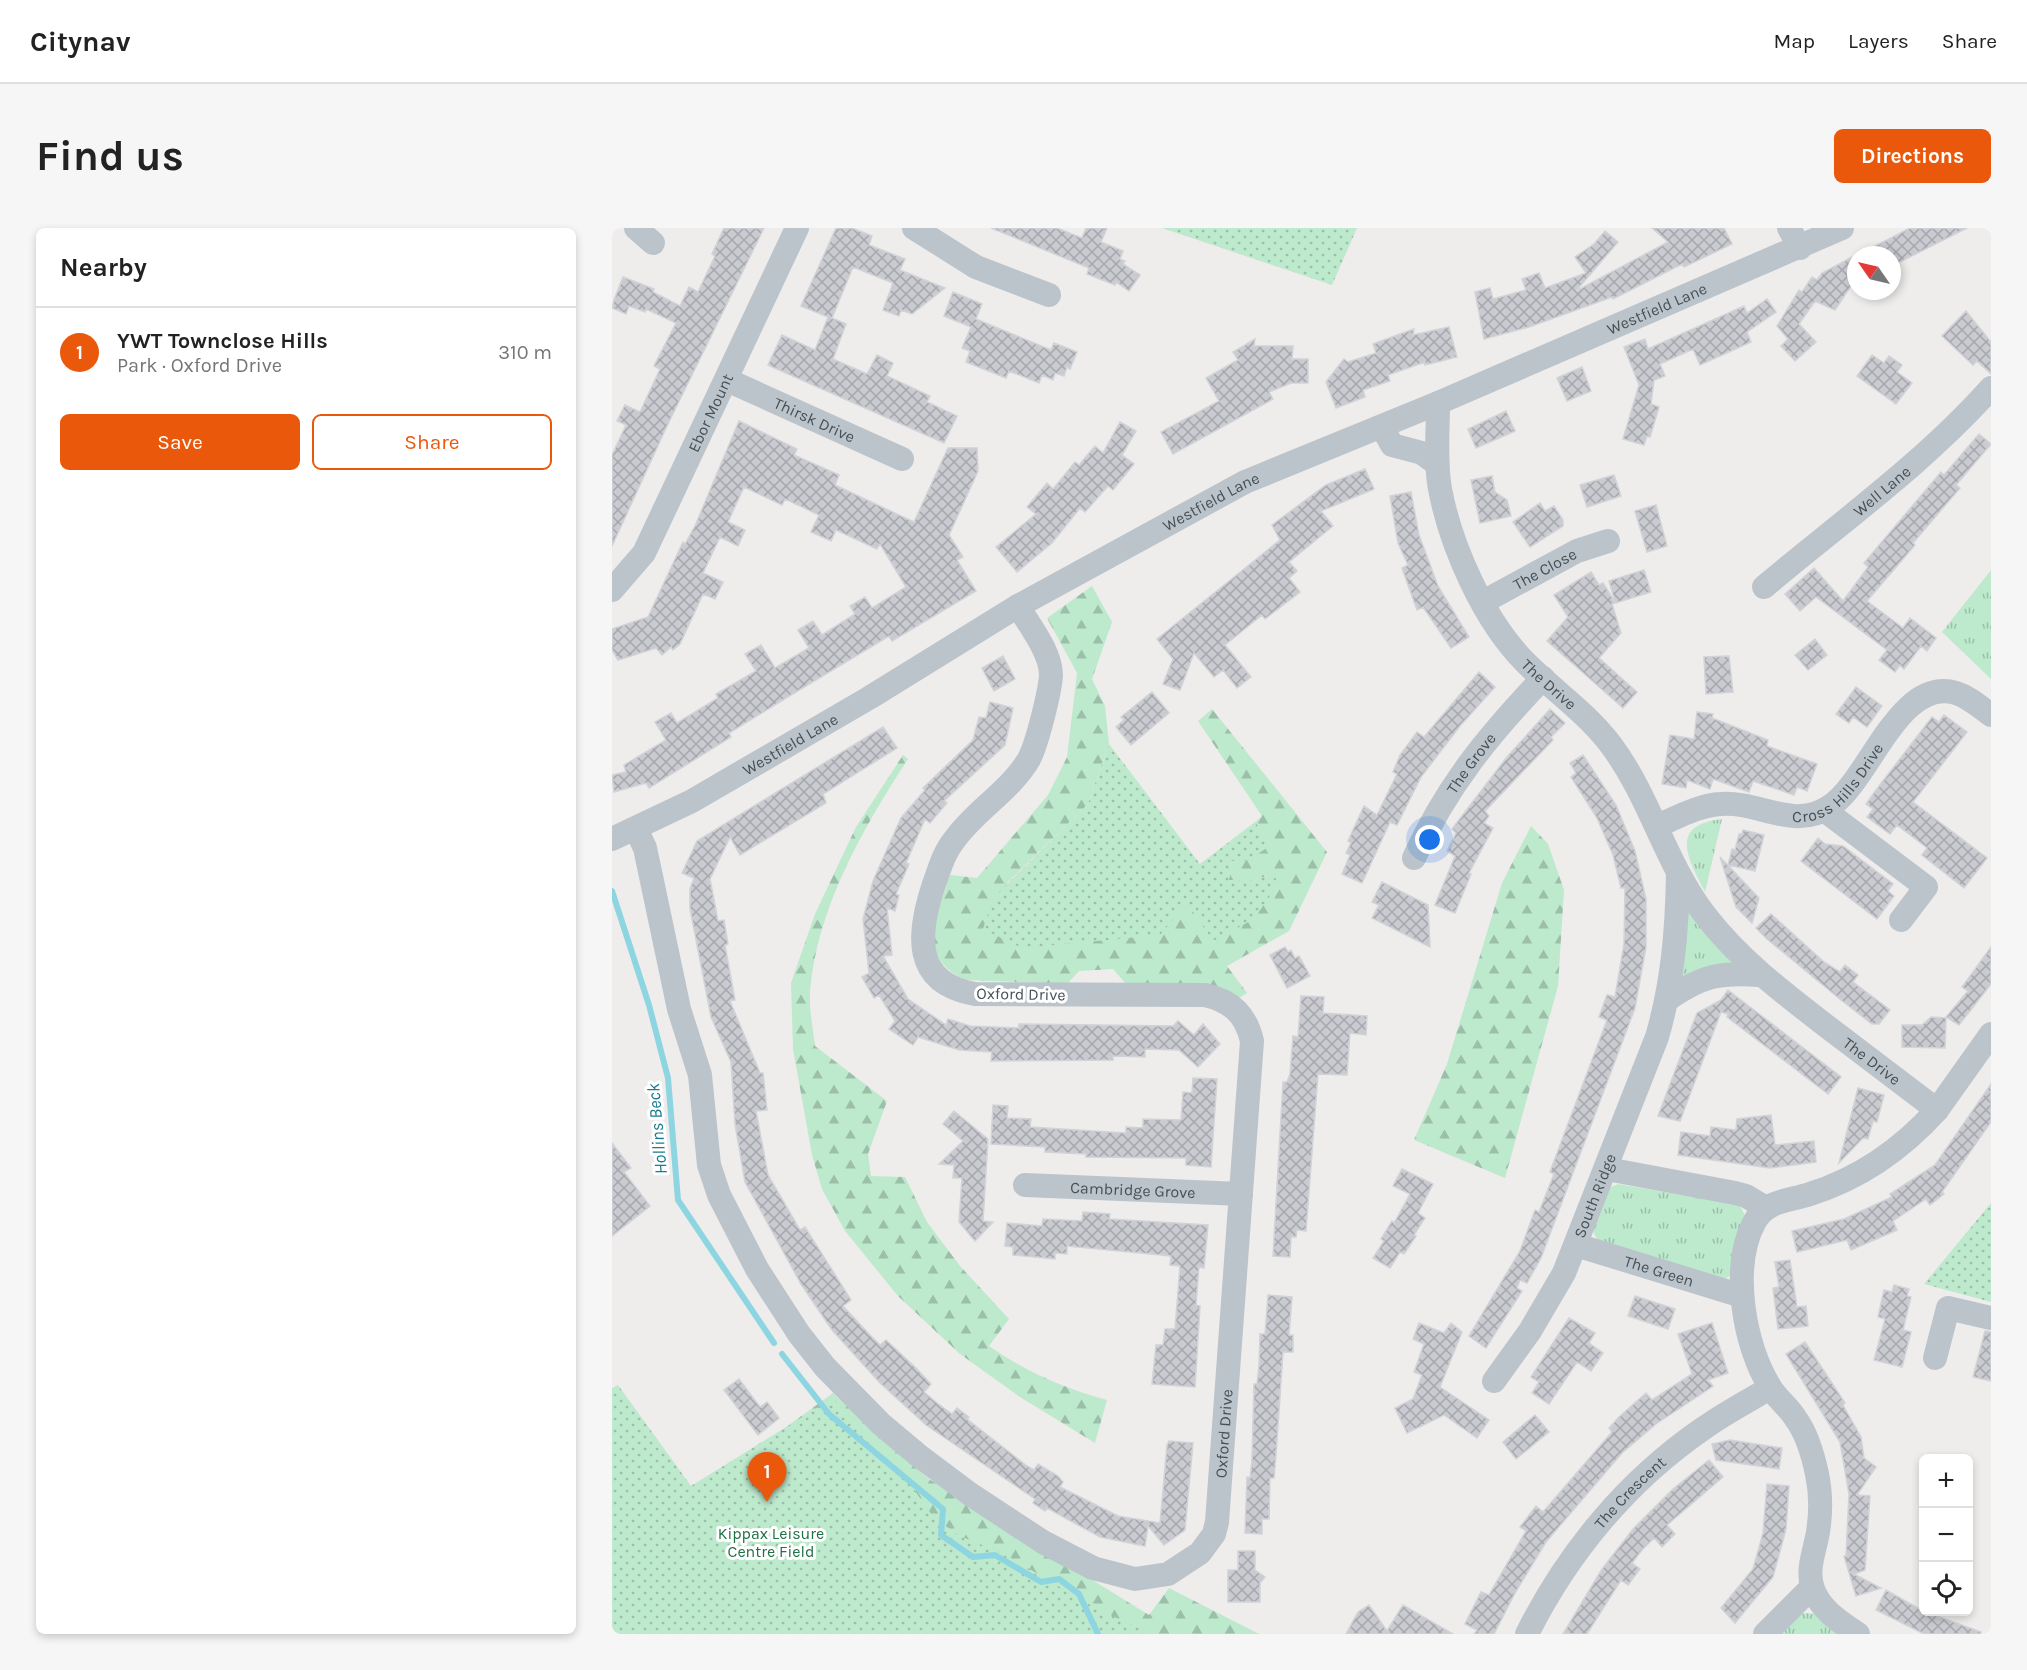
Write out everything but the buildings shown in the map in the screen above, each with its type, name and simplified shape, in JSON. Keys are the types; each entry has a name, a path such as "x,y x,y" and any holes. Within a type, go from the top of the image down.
{"street":[{"name":"Ebor Mount","path":"612,590 644,553 797,228"},
{"path":"914,228 976,267 1049,296"},
{"name":"Westfield Lane","path":"612,838 636,829 751,768 1018,606 1245,482 1438,403 1794,238 1842,228"},
{"name":"Thirsk Drive","path":"727,380 902,459"},
{"name":"Well Lane","path":"1764,587 1920,458 1972,410 1991,388"},
{"name":"The Drive","path":"1438,403 1437,464 1440,490 1456,544 1484,602 1509,642 1543,678 1604,735 1627,767 1678,873 1704,913 1760,975 1937,1110"},
{"path":"1382,427 1392,445 1422,453 1437,464"},
{"name":"The Close","path":"1484,602 1577,551 1608,541"},
{"name":"Oxford Drive","path":"636,829 645,848 679,1009 700,1075 709,1165 731,1222 757,1269 799,1334 825,1367 881,1424 979,1500 1043,1542 1105,1573 1135,1579 1168,1574 1191,1562 1208,1544 1217,1522 1252,1041 1249,1028 1232,1005 1205,995 975,994 947,985 927,963 922,934 928,902 947,850 963,829 1021,770 1033,748 1051,675 1046,655 1018,606"},
{"name":"The Grove","path":"1414,858 1428,827 1463,768 1484,741 1543,678"},
{"name":"Cross Hills Drive","path":"1657,826 1694,810 1723,804 1790,817 1805,816 1824,810 1845,793 1906,709 1916,700 1942,691 1968,698 1991,715"},
{"path":"1824,810 1926,887 1901,920"},
{"name":"South Ridge","path":"1494,1381 1547,1303 1576,1245 1657,1037 1674,967 1678,873"},
{"path":"1668,999 1691,984 1709,976 1730,973 1760,975"},
{"path":"1858,1634 1827,1610 1812,1587 1810,1573 1820,1516 1817,1472 1800,1425 1770,1388 1751,1347 1742,1296 1744,1264 1750,1232 1754,1221 1766,1208 1780,1201 1823,1190 1860,1174 1894,1152 1937,1110 1991,1034"},
{"path":"1607,1169 1735,1193 1746,1196 1766,1208"},
{"name":"Cambridge Grove","path":"1025,1185 1241,1194"},
{"name":"The Green","path":"1576,1245 1742,1296"},
{"path":"1935,1358 1948,1308 1991,1318"},
{"name":"The Crescent","path":"1527,1634 1560,1575 1584,1541 1640,1479 1705,1427 1770,1388"},
{"path":"1765,1634 1812,1587"}],"green space":[{"path":"1162,228 1357,228 1332,285"},
{"path":"1991,570 1991,679 1942,632"},
{"path":"1092,586 1112,622 1092,679 1105,706 1109,744 1088,804 1007,883 1187,903 1273,875 1251,880 1229,880 1231,861 1271,845 1255,822 1262,816 1198,721 1212,709 1327,852 1289,931 1227,966 1247,993 1239,998 1126,984 1113,969 1079,971 1067,984 965,980 949,970 940,959 935,947 936,919 950,875 977,878 1048,795 1067,757 1077,673 1047,618"},
{"path":"1109,744 1200,864 1255,822 1271,845 1249,860 1231,861 1229,880 1251,880 1273,875 1279,883 1254,919 1213,941 1187,903 1160,935 1022,948 983,929 991,904 998,893 1088,804"},
{"path":"903,755 908,759 859,841 832,899 822,929 814,960 810,991 815,1046 887,1101 868,1154 871,1176 905,1177 927,1222 960,1266 1009,1319 989,1346 1017,1364 1046,1378 1107,1400 1095,1443 1020,1397 960,1354 898,1296 845,1231 822,1189 812,1155 793,1049 791,983 815,914 856,827"},
{"path":"1722,819 1705,892 1689,856 1688,836 1694,828"},
{"path":"1531,826 1548,844 1564,890 1558,986 1505,1178 1414,1140 1447,1064 1502,883"},
{"path":"1687,910 1733,962 1685,981 1681,976"},
{"path":"1618,1184 1740,1205 1745,1216 1731,1275 1722,1281 1598,1241 1593,1231 1609,1188"},
{"path":"1991,1203 1991,1302 1924,1284"},
{"name":"Kippax Leisure Centre Field","path":"618,1385 691,1486 833,1398 902,1472 934,1518 960,1536 1004,1554 1097,1609 1152,1634 612,1634 612,1388"},
{"path":"833,1393 878,1436 929,1479 1149,1615 1169,1588 1259,1634 1035,1634 778,1433"},
{"path":"1799,1614 1815,1614 1843,1634 1776,1634"}],"waterway":[{"name":"Hollins Beck","path":"612,891 649,1005 668,1078 678,1200 774,1343"},
{"name":"Hollins Beck","path":"782,1354 829,1414 943,1509 941,1535 973,1557 995,1555 1041,1582 1059,1579 1079,1594 1098,1634"}],"place":[{"name":"YWT Townclose Hills","path":"767,1502"}]}
